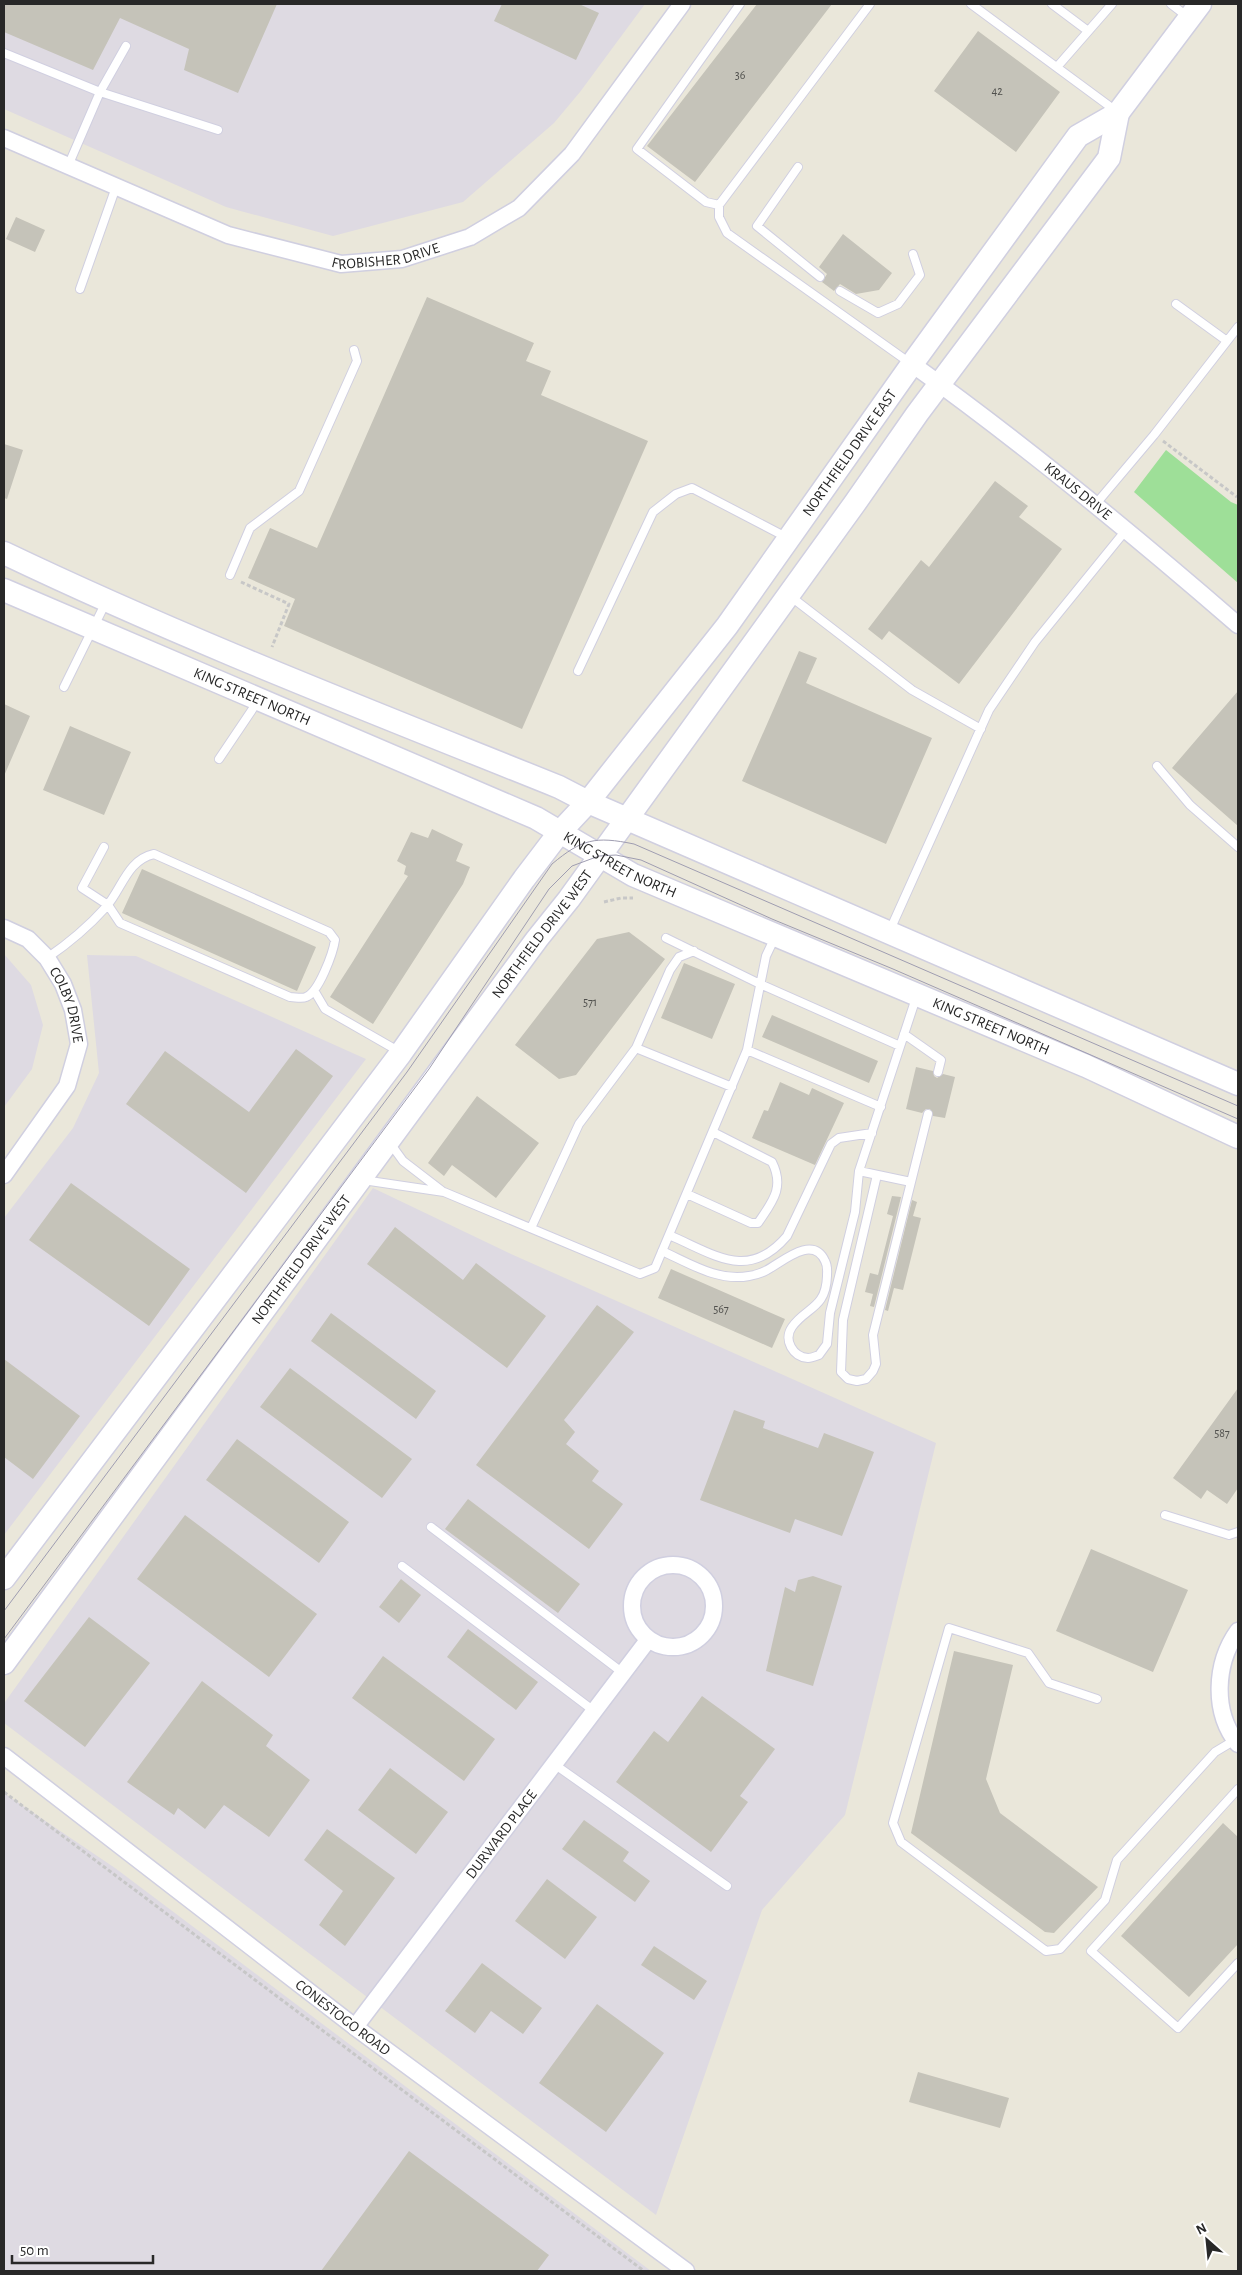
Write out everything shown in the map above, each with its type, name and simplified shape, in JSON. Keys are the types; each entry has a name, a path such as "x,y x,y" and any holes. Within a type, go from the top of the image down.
{"main road":[{"name":"NORTHFIELD DRIVE EAST","path":"560,832 588,802 727,626 912,364 1078,136 1118,113 1195,11"},
{"name":"NORTHFIELD DRIVE EAST","path":"627,819 939,384 1108,158 1118,113"},
{"name":"KING STREET NORTH","path":"4,553 106,602 237,658 559,787 588,802 1238,1084"},
{"name":"KING STREET NORTH","path":"4,590 536,818 632,875 917,993 1086,1066 1238,1136"},
{"name":"NORTHFIELD DRIVE WEST","path":"4,1663 627,819"},
{"path":"4,1578 401,1053 524,879 560,832"}],"street":[{"name":"FROBISHER DRIVE","path":"4,138 228,235 341,264 402,259 470,237 519,208 572,154 682,4"},
{"name":"KRAUS DRIVE","path":"912,364 1095,505 1238,625"},
{"name":"COLBY DRIVE","path":"4,928 28,939 47,958 63,984 72,1010 79,1044 67,1086 4,1175"},
{"path":"676,1565 690,1568 703,1577 711,1590 714,1605 712,1620 704,1634 692,1643 678,1648 662,1647 648,1640 638,1629 632,1615 631,1600 637,1585 647,1574 660,1566 676,1565"},
{"path":"1237,1742 1228,1726 1222,1708 1219,1680 1224,1656 1238,1631"},
{"name":"DURWARD PLACE","path":"355,2027 648,1640"},
{"name":"CONESTOGO ROAD","path":"4,1756 355,2027 686,2271"}],"lane":[{"path":"719,205 706,202 636,149 740,4"},
{"path":"870,4 719,205 719,217 727,233 912,364"},
{"path":"971,4 1118,113"},
{"path":"1052,4 1088,31"},
{"path":"1057,68 1112,4"},
{"path":"1170,4 1195,11"},
{"path":"68,166 100,92 126,46"},
{"path":"4,53 100,92 218,130"},
{"path":"798,167 757,226 820,277"},
{"path":"80,289 116,187"},
{"path":"840,291 878,313 898,304 920,275 913,254"},
{"path":"1176,304 1227,342"},
{"path":"1095,505 1154,435 1238,327"},
{"path":"230,575 250,528 299,491 357,361 354,350"},
{"path":"578,671 653,512 676,494 692,488 788,538"},
{"path":"889,932 989,710 1035,642 1126,530"},
{"path":"789,595 912,690 981,729"},
{"path":"64,687 106,602"},
{"path":"219,759 258,700"},
{"path":"1157,766 1190,805 1238,848"},
{"path":"47,958 80,934 108,905 135,863 144,856 154,854 329,932 335,940 334,949 314,992 306,998 290,997 120,923 108,905 82,888 104,847"},
{"path":"360,1179 444,1192 640,1274 655,1268 747,1050 766,956 776,936"},
{"path":"666,938 760,984 900,1046"},
{"path":"530,1228 579,1124 636,1048 670,970 679,958 694,952"},
{"path":"314,992 325,1009 401,1053"},
{"path":"662,1251 716,1275 729,1277 747,1276 765,1271 798,1250 810,1250 818,1253 825,1260 828,1269 825,1292 817,1305 792,1327 788,1336 790,1346 797,1354 808,1358 819,1355 827,1344 830,1313 855,1212 860,1171 917,993"},
{"path":"904,1034 941,1060 938,1072"},
{"path":"636,1048 732,1087"},
{"path":"747,1050 881,1106"},
{"path":"877,1175 843,1320 841,1372 848,1379 857,1381 866,1379 876,1364 873,1335 928,1114"},
{"path":"686,1194 751,1223 758,1223 778,1192 777,1172 772,1162 713,1132"},
{"path":"669,1235 726,1260 753,1261 766,1255 787,1236 831,1144 839,1138 872,1133"},
{"path":"389,1141 403,1161 444,1192"},
{"path":"860,1171 911,1182"},
{"path":"1165,1514 1229,1535 1238,1532"},
{"path":"431,1527 623,1673"},
{"path":"402,1566 594,1711"},
{"path":"1097,1699 1049,1683 1028,1653 949,1628 893,1823 901,1842 1046,1951 1060,1949 1106,1900 1117,1860 1216,1752 1237,1742"},
{"path":"554,1764 728,1886"},
{"path":"1238,1789 1091,1951 1178,2028 1238,1964"}],"path":[{"path":"1154,435 1237,497"},
{"path":"230,575 289,604 272,647"},
{"path":"4,1792 644,2271"}],"shaded area":[{"path":"4,4 645,4 580,92 554,123 463,202 333,236 226,207 4,109"},
{"path":"4,954 31,985 43,1025 32,1069 4,1107"},
{"path":"87,955 136,956 366,1059 4,1535 4,1218 73,1128 99,1073"},
{"path":"373,1188 511,1254 936,1443 845,1815 762,1910 656,2215 4,1723 5,1702"},
{"path":"4,1793 115,1868 651,2271 4,2271"}],"green space":[{"path":"1166,450 1231,502 1238,505 1238,583 1134,492"}],"building":[{"path":"4,4 277,4 238,93 184,70 189,49 120,18 93,70 4,32"},
{"path":"502,4 579,4 599,13 576,60 494,21"},
{"path":"757,4 832,4 695,182 647,146"},
{"path":"978,31 1060,92 1016,152 934,91"},
{"path":"16,217 45,230 35,252 6,239"},
{"path":"843,234 892,273 879,290 856,294 840,284 834,291 822,282 827,274 819,267"},
{"path":"427,297 534,343 526,361 551,371 541,395 648,441 522,729 284,626 295,599 248,578 270,528 317,548"},
{"path":"4,444 23,450 7,499 4,498"},
{"path":"995,481 1028,506 1019,517 1062,549 959,684 889,631 882,640 868,629 921,560 929,567"},
{"path":"799,651 817,658 806,683 932,738 886,844 742,781"},
{"path":"1238,691 1238,826 1172,768"},
{"path":"4,704 30,716 4,776"},
{"path":"70,726 131,752 104,815 43,790"},
{"path":"432,829 463,844 456,861 470,867 463,884 373,1024 330,997 408,876 404,874 406,866 397,861 411,832 428,838"},
{"path":"142,869 316,947 297,991 122,913"},
{"path":"629,932 665,959 576,1075 559,1079 515,1045 597,939"},
{"path":"684,963 735,984 712,1039 661,1018"},
{"path":"772,1015 878,1061 869,1083 762,1037"},
{"path":"296,1049 333,1076 246,1193 126,1104 165,1051 249,1112"},
{"path":"916,1067 933,1071 934,1076 937,1078 943,1074 955,1077 945,1118 933,1116 930,1109 926,1109 922,1113 906,1109"},
{"path":"780,1082 809,1095 812,1088 844,1103 815,1165 752,1138 764,1110 768,1111"},
{"path":"477,1096 539,1143 496,1198 452,1165 444,1176 428,1163"},
{"path":"71,1183 190,1269 149,1326 29,1240"},
{"path":"892,1196 901,1197 874,1307 870,1306 873,1294 865,1292 870,1273 878,1275 893,1216 887,1214"},
{"path":"912,1200 917,1202 913,1216 921,1218 903,1290 894,1288 888,1311 885,1310"},
{"path":"395,1227 463,1280 476,1263 546,1316 507,1368 367,1264"},
{"path":"671,1269 785,1319 772,1348 658,1298"},
{"path":"597,1305 634,1332 564,1420 575,1432 566,1444 599,1471 592,1481 623,1504 589,1549 476,1465"},
{"path":"331,1313 436,1391 416,1419 311,1341"},
{"path":"4,1359 80,1416 33,1479 4,1457"},
{"path":"290,1368 412,1459 382,1498 260,1407"},
{"path":"1238,1388 1238,1488 1227,1504 1207,1490 1201,1499 1173,1478"},
{"path":"734,1410 765,1421 763,1428 818,1448 824,1433 874,1452 842,1536 795,1519 790,1533 700,1500"},
{"path":"237,1439 349,1522 319,1563 206,1480"},
{"path":"468,1499 580,1584 558,1613 445,1529"},
{"path":"185,1515 317,1614 269,1677 137,1579"},
{"path":"1091,1549 1188,1590 1153,1672 1056,1631"},
{"path":"813,1576 842,1586 813,1686 766,1671 785,1587 795,1592 798,1580"},
{"path":"401,1579 421,1595 399,1623 379,1607"},
{"path":"89,1617 150,1663 85,1747 24,1701"},
{"path":"468,1629 538,1682 516,1710 447,1657"},
{"path":"954,1651 1013,1665 986,1779 1000,1813 1098,1887 1054,1933 1045,1932 911,1833"},
{"path":"383,1656 495,1739 464,1781 352,1698"},
{"path":"202,1681 273,1735 266,1746 310,1780 269,1837 224,1805 205,1829 178,1808 174,1815 127,1782"},
{"path":"702,1696 775,1749 740,1796 748,1802 711,1852 616,1782 654,1731 668,1742"},
{"path":"390,1768 448,1812 416,1854 358,1810"},
{"path":"584,1820 629,1852 623,1861 650,1881 635,1902 562,1849"},
{"path":"1223,1823 1238,1837 1238,1944 1189,1997 1121,1936"},
{"path":"327,1829 395,1878 345,1946 319,1925 343,1891 304,1860"},
{"path":"547,1879 597,1917 565,1959 515,1921"},
{"path":"654,1946 707,1981 694,2000 641,1965"},
{"path":"482,1963 542,2008 523,2034 491,2011 475,2033 445,2011"},
{"path":"597,2004 664,2053 606,2132 539,2083"},
{"path":"918,2072 1009,2098 1000,2128 909,2102"},
{"path":"409,2151 549,2255 537,2271 321,2271"}],"tram line":[{"path":"4,1611 407,1072 552,864 572,849 581,845 599,840 634,844 1238,1106"},
{"path":"4,1639 429,1069 549,889 572,866 599,856 616,855 641,860 772,919 893,969 1238,1119"}]}
